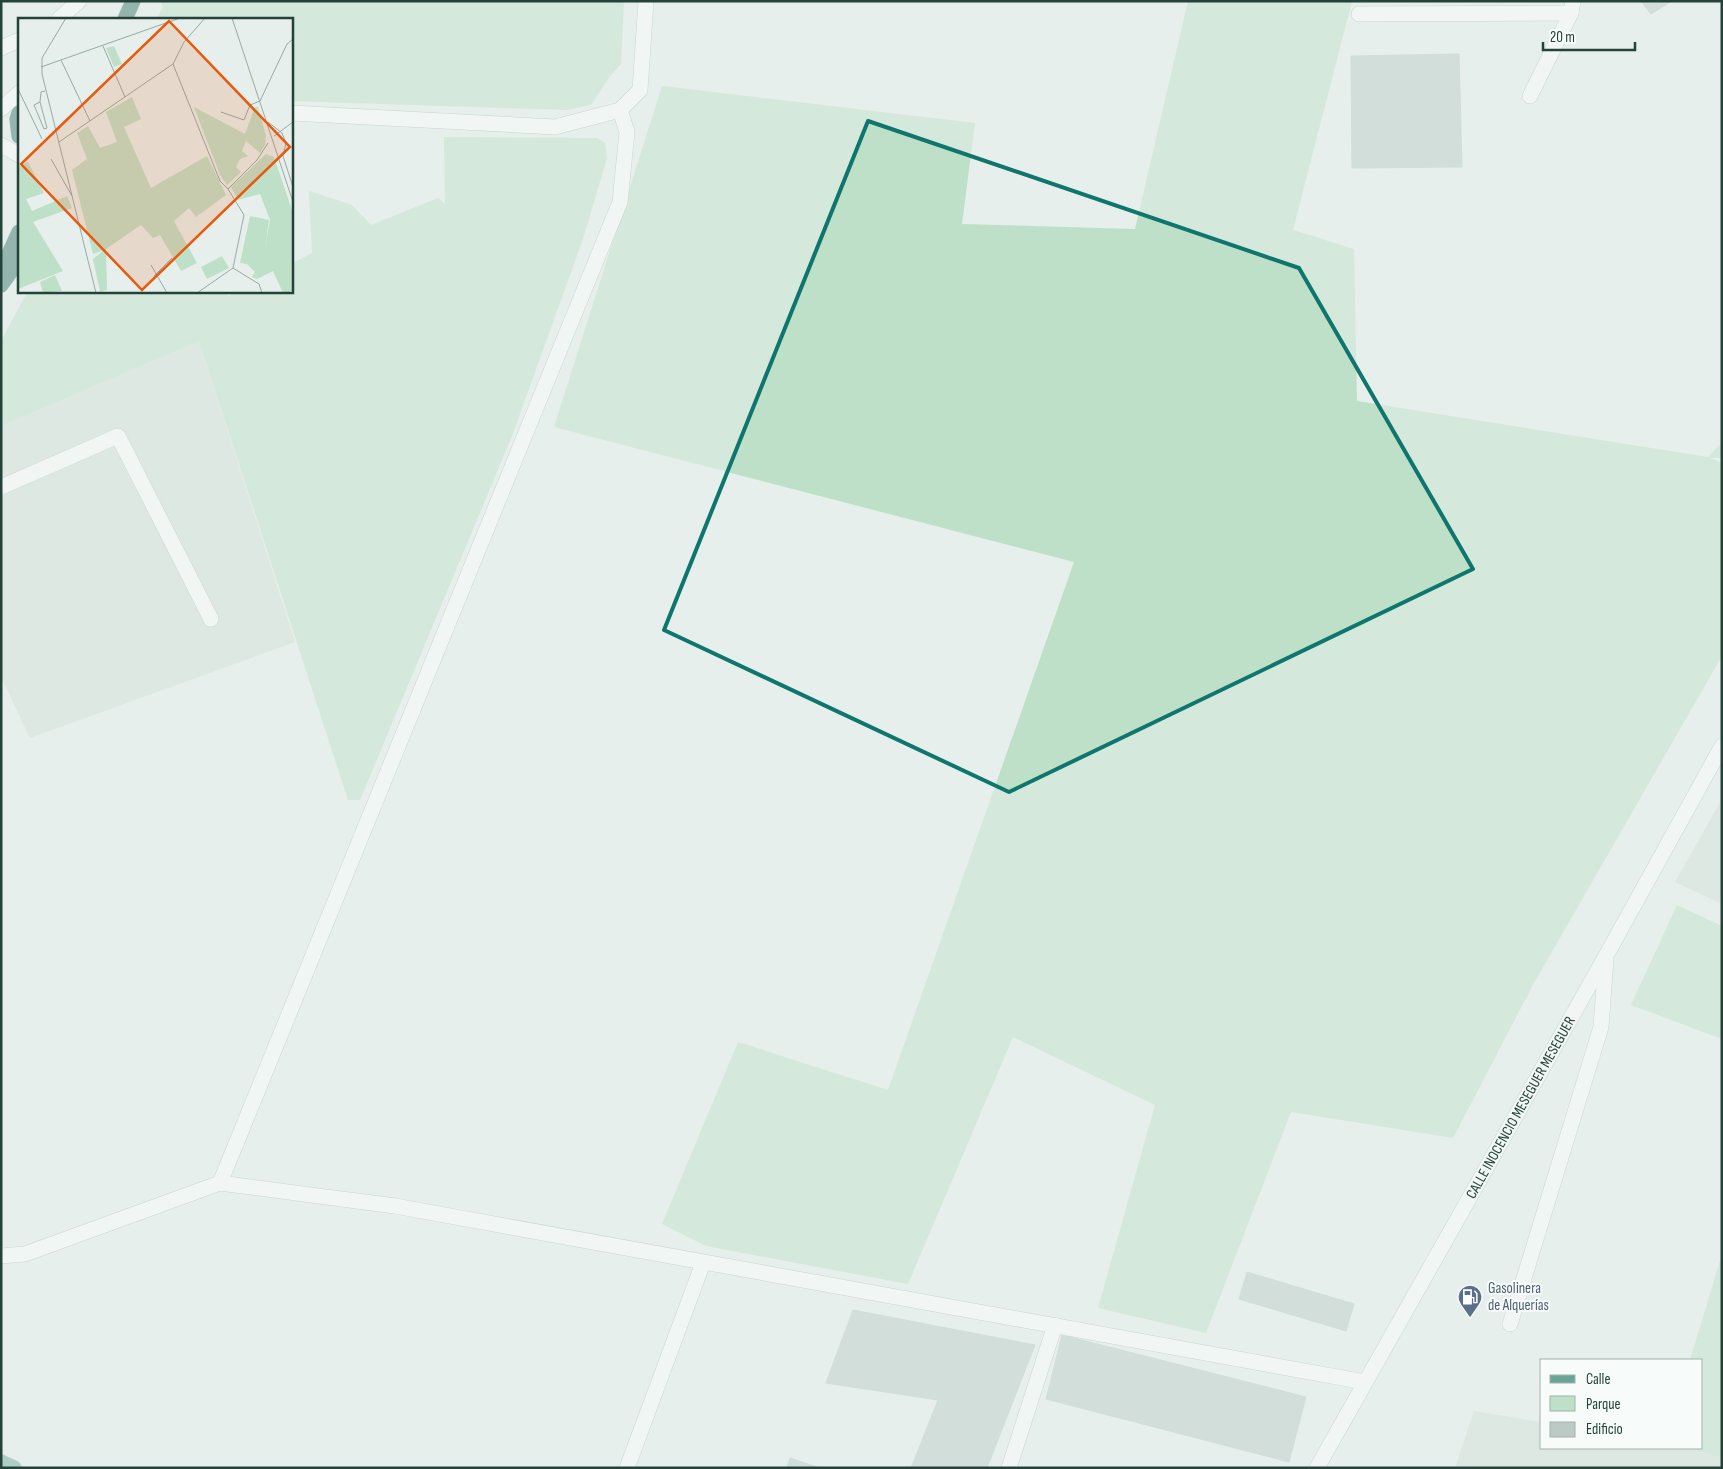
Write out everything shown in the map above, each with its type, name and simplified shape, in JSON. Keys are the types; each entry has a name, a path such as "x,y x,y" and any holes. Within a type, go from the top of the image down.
{"highway":[{"path":"1,271 18,234"},
{"path":"1,285 18,261"}],"main road":[{"path":"1,1462 14,1468"}],"street":[{"path":"60,18 79,1"},
{"path":"292,113 554,127 620,110 640,90 646,1"},
{"path":"1359,14 1572,7 1530,96"},
{"path":"1,48 18,40"},
{"path":"1,109 18,94"},
{"path":"220,1183 620,202 627,132 620,110"},
{"path":"1,146 18,154"},
{"path":"1,487 118,436 211,620"},
{"name":"CALLE INOCENCIO MESEGUER MESEGUER","path":"1317,1468 1722,746"},
{"path":"1510,1324 1601,1027 1606,954"},
{"path":"1,1256 25,1254 220,1183 395,1206 1365,1382"},
{"path":"627,1468 703,1263"},
{"path":"1009,1468 1055,1325"}],"highlighted area":[{"path":"868,121 1299,268 1473,569 1009,792 664,630"}],"shaded area":[{"path":"199,341 295,642 30,738 1,677 1,426"},
{"path":"1722,799 1722,904 1675,882"},
{"path":"1474,1411 1540,1422 1540,1449 1693,1449 1722,1458 1722,1468 1455,1468"}],"green space":[{"path":"162,1 624,1 621,64 610,76 591,105 567,110 292,101 292,18 157,18 163,6 161,4"},
{"path":"1188,1 1352,1 1293,230 1354,249 1357,401 1708,457 1722,442 1722,458 1710,458 1722,463 1722,656 1534,983 1453,1138 1291,1112 1206,1333 1098,1308 1155,1105 1013,1037 908,1284 706,1246 662,1224 738,1042 888,1090 1074,562 554,427 662,86 975,123 962,224 1135,229"},
{"path":"444,137 597,138 605,143 607,158 583,239 512,436 360,800 348,800 199,341 1,426 1,341 27,292 227,292 228,296 235,292 292,292 292,263 312,253 309,191 352,205 371,225 438,198 445,204"},
{"path":"1677,905 1722,926 1722,1039 1631,1005"},
{"path":"1722,1254 1722,1458 1693,1449 1703,1449 1703,1359 1690,1359"}],"building":[{"path":"1641,1 1672,1 1651,14"},
{"path":"1459,54 1462,167 1352,168 1351,56"},
{"path":"1247,1272 1354,1304 1346,1331 1239,1299"},
{"path":"853,1310 1035,1345 987,1468 911,1468 938,1400 826,1383"},
{"path":"1062,1335 1306,1397 1289,1462 1046,1399"},
{"path":"790,1458 820,1468 787,1468"}],"place":[{"name":"Gasolinera de Alquerías","path":"1470,1318"}]}
